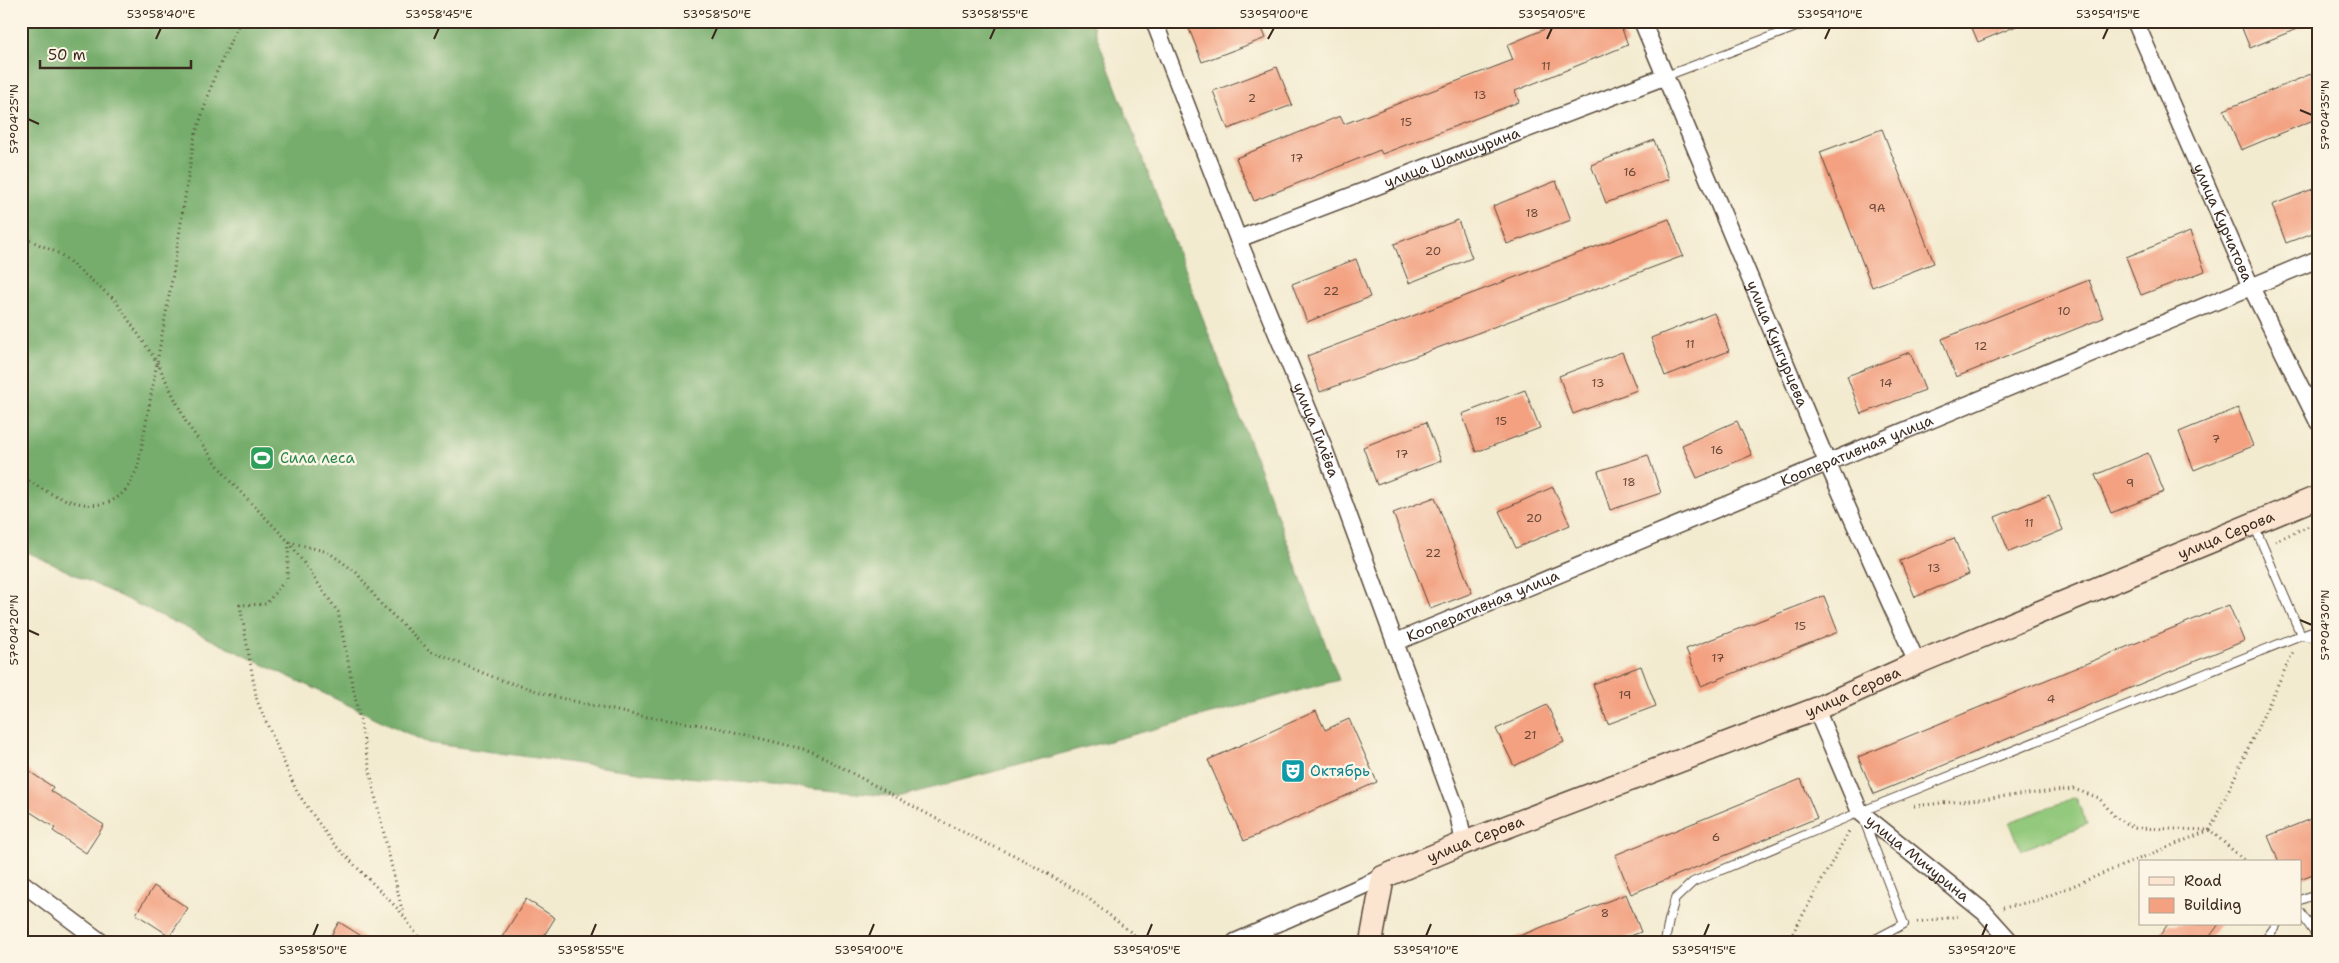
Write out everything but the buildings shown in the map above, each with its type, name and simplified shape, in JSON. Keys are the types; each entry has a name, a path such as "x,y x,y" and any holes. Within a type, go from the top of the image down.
{"main road":[{"name":"улица Серова","path":"1383,877 1464,843 1816,709 1916,663 2318,497"},
{"path":"1371,942 1383,877"}],"street":[{"name":"улица Гилёва","path":"1154,21 1238,239 1322,443 1458,814 1464,843"},
{"name":"улица Кунгурцева","path":"1642,21 1828,462 1916,663"},
{"name":"улица Курчатова","path":"2135,21 2251,287 2318,422"},
{"name":"улица Шамшурина","path":"1238,239 1666,76"},
{"name":"Кооперативная улица","path":"1396,642 2318,259"},
{"name":"улица Мичурина","path":"1816,709 1860,812 1984,912 2011,942"},
{"name":"улица Серова","path":"1235,942 1383,877"},
{"path":"21,882 101,942"}],"lane":[{"path":"1666,76 1812,21"},
{"path":"2253,524 2301,635"},
{"path":"1666,942 1668,920 1675,899 1693,882 1860,812 2318,629"},
{"path":"2301,635 2318,638"},
{"path":"1860,812 1904,924 1870,942"},
{"path":"2302,899 2318,893"},
{"path":"2302,915 2318,938"},
{"path":"2264,942 2276,926"}],"path":[{"path":"21,475 57,498 90,505 111,502 127,489 138,467 194,139 214,78 240,21"},
{"path":"21,236 60,254 115,300 157,362 187,424 228,479 289,542 338,612 376,800 404,916"},
{"path":"2263,546 2318,522"},
{"path":"289,542 287,578 266,604 240,605 257,702 297,792 332,842 404,916 422,942"},
{"path":"289,542 328,552 356,572 381,604 430,651 498,680 556,698 635,715 714,727 811,750 934,817 985,843 1014,855 1053,877 1084,895 1143,942"},
{"path":"1904,924 1984,912 2038,900 2210,830 2301,635"},
{"path":"1909,807 2074,789 2099,798 2115,817 2135,828 2210,830 2244,860"},
{"path":"1788,942 1860,812"}],"green space":[{"path":"21,21 1091,21 1339,680 898,797 645,773 428,743 21,549"},
{"path":"2076,797 2087,824 2021,850 2010,822"}],"place":[{"name":"Сила леса","path":"262,458"},
{"name":"Октябрь","path":"1293,771"}]}
